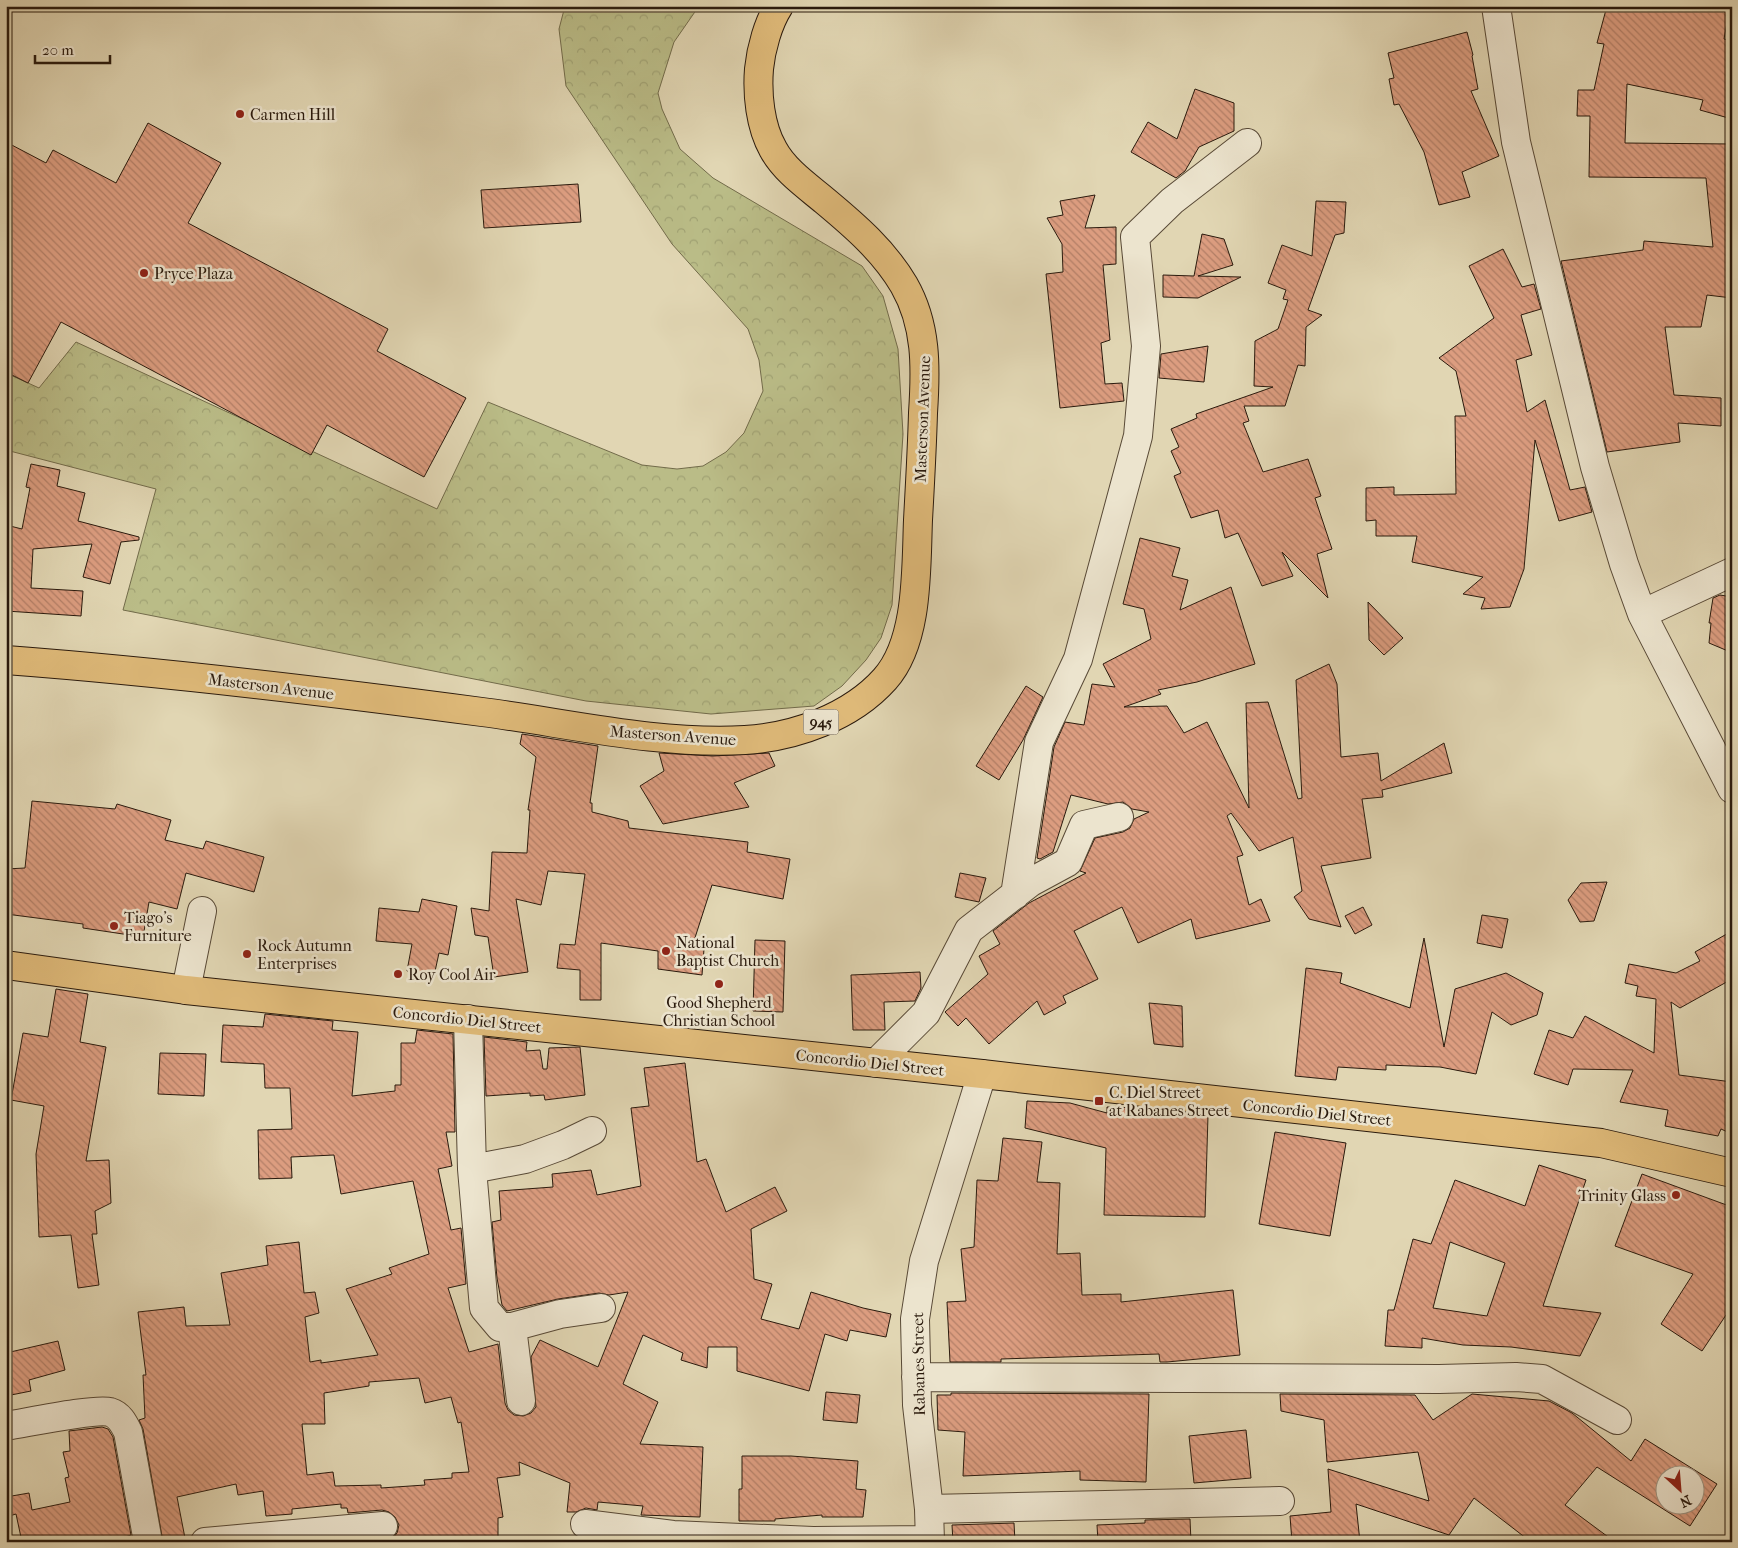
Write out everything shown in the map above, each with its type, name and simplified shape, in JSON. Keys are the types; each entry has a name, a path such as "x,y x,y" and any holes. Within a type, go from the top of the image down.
{"main road":[{"name":"Masterson Avenue","path":"6,660 150,671 484,712 649,736 711,739 744,740 804,729 836,716 867,696 888,676 902,651 910,620 915,579 926,363 921,325 906,288 888,260 858,228 792,173 772,149 758,91 760,57 774,13 779,6"},
{"name":"Concordio Diel Street","path":"6,964 186,990 982,1074 1601,1144 1732,1174"}],"street":[{"path":"1496,6 1516,142 1594,467 1624,564 1642,614 1732,789"},
{"path":"1015,895 1039,742 1078,660 1138,436 1146,346 1135,237 1172,201 1247,143"},
{"path":"1642,614 1732,572"},
{"path":"876,1063 926,1013 969,930 1030,882 1068,862 1084,825 1119,817"},
{"path":"186,990 202,911"},
{"path":"468,1019 472,1169 484,1308 500,1327 512,1327 560,1314 601,1308"},
{"name":"Rabanes Street","path":"930,1541 929,1509 917,1405 915,1319 924,1260 982,1074"},
{"path":"472,1169 525,1159 563,1145 592,1131"},
{"path":"512,1327 521,1401"},
{"path":"916,1377 1440,1379 1516,1377 1542,1379 1618,1420"},
{"path":"6,1426 95,1413 110,1412 118,1416 128,1432 148,1542"},
{"path":"929,1509 1280,1501"},
{"path":"585,1524 672,1538 930,1541"},
{"path":"205,1542 383,1526"}],"green space":[{"path":"565,6 699,6 674,42 658,93 662,109 680,149 713,178 862,266 883,296 898,349 903,434 892,605 881,638 866,660 842,686 814,706 711,714 586,701 123,610 156,489 6,450 6,373 39,388 76,342 437,509 488,402 642,465 677,469 703,466 726,452 744,433 763,391 759,360 748,329 672,244 566,86 559,29"}],"building":[{"path":"1607,6 1730,6 1724,39 1732,41 1732,119 1700,110 1703,100 1627,84 1625,143 1732,144 1732,298 1707,295 1701,327 1665,327 1674,395 1721,398 1721,426 1678,423 1680,442 1607,452 1561,261 1643,250 1644,241 1713,247 1706,178 1589,177 1590,116 1577,116 1578,90 1594,90 1604,44 1597,43"},
{"path":"1467,32 1473,55 1478,89 1471,91 1499,156 1462,172 1470,197 1439,205 1424,152 1399,104 1394,105 1389,79 1394,78 1388,53"},
{"path":"1195,89 1234,103 1234,131 1199,147 1185,171 1176,178 1131,152 1148,122 1177,139"},
{"name":"Pryce Plaza","path":"148,123 221,163 188,223 388,329 377,351 466,398 424,477 327,425 311,455 61,322 28,383 6,372 6,142 46,163 53,150 116,183"},
{"path":"578,184 581,222 484,228 481,190"},
{"path":"1095,195 1085,228 1116,227 1116,264 1103,265 1110,340 1101,343 1105,384 1122,383 1124,401 1060,408 1046,274 1063,272 1062,244 1047,218 1063,215 1060,201"},
{"path":"1316,201 1346,202 1344,233 1335,235 1308,310 1322,315 1306,327 1305,366 1298,365 1285,406 1244,406 1249,421 1243,423 1263,472 1308,459 1321,496 1315,498 1332,549 1317,554 1328,598 1282,552 1293,576 1262,586 1238,533 1225,538 1218,510 1191,518 1174,476 1181,473 1171,451 1179,447 1171,429 1197,418 1196,414 1273,387 1254,386 1255,341 1278,329 1288,300 1283,299 1286,290 1268,283 1282,245 1312,256"},
{"path":"1202,234 1224,239 1233,265 1198,276 1241,277 1198,298 1163,297 1163,275 1194,276"},
{"path":"1503,249 1522,287 1534,284 1541,309 1521,315 1532,355 1516,360 1527,412 1545,400 1570,490 1585,487 1592,512 1559,521 1535,440 1524,569 1510,607 1481,609 1485,598 1463,594 1483,577 1412,562 1417,536 1376,536 1376,520 1366,521 1366,488 1394,487 1394,495 1456,494 1455,416 1466,416 1456,371 1439,358 1494,318 1469,266"},
{"path":"1208,346 1204,382 1159,378 1161,354"},
{"path":"31,464 60,470 57,486 85,493 78,521 139,537 139,540 121,542 110,584 83,577 92,544 33,549 31,588 83,591 81,616 6,611 6,525 22,529 30,488 26,487"},
{"path":"1140,538 1180,548 1172,576 1188,580 1180,610 1231,587 1255,664 1197,682 1158,690 1161,694 1124,707 1167,706 1184,733 1207,722 1249,808 1246,703 1268,702 1298,799 1302,798 1296,680 1329,664 1337,684 1341,757 1378,753 1381,781 1444,743 1452,773 1382,790 1383,797 1362,799 1371,858 1321,866 1341,927 1309,919 1294,897 1302,891 1293,837 1259,851 1231,813 1227,816 1243,855 1237,857 1249,905 1261,899 1270,921 1196,939 1191,919 1138,943 1122,907 1074,931 1098,979 1063,996 1066,1003 1044,1015 1037,1001 989,1044 966,1018 958,1026 945,1012 988,974 979,956 1000,944 993,931 1029,903 1086,873 1080,871 1095,838 1123,832 1130,828 1134,819 1149,812 1132,809 1123,802 1108,804 1071,795 1053,852 1040,859 1037,858 1054,747 1065,722 1084,725 1092,684 1115,687 1103,664 1151,639 1144,609 1123,604"},
{"path":"1720,595 1732,597 1732,621 1728,651 1709,643 1711,623 1709,623 1713,598"},
{"path":"1368,602 1403,638 1384,655 1369,640"},
{"path":"1026,686 1043,697 1023,740 999,780 976,766"},
{"path":"522,734 598,746 590,803 592,803 592,812 628,821 629,828 748,842 747,852 790,859 783,899 712,885 692,947 704,949 702,975 658,969 658,951 601,943 601,1000 580,1000 580,970 557,968 560,944 575,945 585,874 548,871 541,905 516,899 528,972 494,977 488,937 475,935 471,908 489,911 492,852 527,853 530,810 528,810 536,757 520,744"},
{"path":"659,753 713,756 769,753 775,766 734,783 749,807 663,824 640,786 664,771"},
{"path":"32,801 115,809 117,804 171,820 165,840 203,849 206,841 264,857 254,892 186,873 177,909 149,902 143,937 83,928 83,924 6,914 6,869 25,868"},
{"path":"960,873 986,878 979,902 955,897"},
{"path":"1607,882 1594,921 1580,922 1568,900 1581,883"},
{"path":"422,899 457,906 448,955 439,953 434,976 407,971 412,944 376,941 379,908 419,912"},
{"path":"1363,907 1372,925 1355,934 1345,916"},
{"path":"1482,915 1508,919 1502,948 1477,943"},
{"path":"1732,931 1732,979 1680,1008 1671,1002 1679,1075 1732,1082 1732,1134 1721,1129 1718,1136 1665,1126 1668,1110 1620,1102 1633,1070 1573,1069 1568,1085 1534,1074 1549,1030 1573,1038 1585,1016 1654,1053 1656,999 1636,996 1638,986 1625,983 1629,964 1676,973 1700,961 1695,952"},
{"path":"1424,938 1444,1047 1455,989 1506,973 1543,993 1537,1015 1511,1025 1492,1012 1476,1074 1440,1067 1386,1065 1386,1070 1338,1067 1336,1080 1295,1076 1306,968 1342,973 1340,983 1410,1008"},
{"path":"755,940 785,941 783,1012 753,1011"},
{"path":"920,972 921,988 915,1001 884,1002 885,1030 853,1030 851,975"},
{"path":"56,989 88,994 80,1042 106,1047 86,1161 109,1160 111,1203 95,1211 97,1234 92,1234 99,1285 78,1288 71,1235 39,1237 36,1154 44,1106 11,1100 23,1033 48,1037"},
{"path":"1149,1003 1182,1006 1183,1047 1154,1044"},
{"path":"265,1014 333,1021 332,1030 358,1032 352,1096 395,1091 395,1085 401,1085 401,1043 415,1043 417,1030 453,1034 455,1132 446,1132 452,1166 438,1169 451,1230 461,1228 466,1284 448,1288 469,1352 498,1344 505,1403 508,1410 514,1415 523,1416 531,1413 536,1407 531,1357 540,1340 598,1367 628,1292 609,1295 599,1293 558,1299 507,1311 502,1305 497,1278 492,1222 501,1220 499,1191 553,1187 552,1174 591,1170 597,1195 641,1186 631,1108 649,1106 644,1068 685,1063 697,1162 706,1159 726,1212 775,1187 787,1211 751,1229 754,1279 772,1284 761,1319 799,1329 811,1292 863,1308 891,1314 886,1337 850,1330 847,1341 825,1334 809,1391 737,1371 737,1347 708,1347 707,1368 681,1360 683,1353 643,1335 623,1384 658,1402 640,1444 703,1447 700,1517 641,1515 643,1506 598,1502 597,1510 586,1508 576,1512 567,1512 570,1483 519,1462 520,1475 497,1478 503,1517 498,1518 498,1542 382,1542 392,1539 397,1533 399,1525 395,1517 389,1512 382,1510 348,1513 347,1508 341,1508 341,1504 292,1509 292,1514 266,1516 263,1491 238,1495 236,1484 177,1497 185,1538 163,1542 143,1429 139,1420 145,1418 143,1375 146,1375 138,1312 184,1307 186,1326 230,1325 221,1273 268,1265 266,1246 299,1242 304,1293 315,1292 319,1313 305,1317 310,1362 321,1360 321,1363 378,1355 346,1289 392,1274 389,1268 429,1254 413,1181 341,1194 334,1155 291,1157 292,1178 259,1179 258,1130 292,1129 290,1088 265,1088 264,1064 221,1062 223,1025 263,1027","holes":["419,1378 425,1403 451,1397 458,1423 461,1422 469,1472 452,1473 452,1478 424,1480 425,1485 381,1488 381,1485 335,1486 333,1472 307,1475 302,1424 325,1424 324,1393 369,1386 369,1382"]},
{"path":"484,1037 527,1042 526,1051 540,1050 543,1069 547,1069 549,1048 580,1047 585,1095 545,1100 544,1095 530,1096 530,1093 486,1096"},
{"path":"160,1053 206,1054 204,1096 158,1094"},
{"path":"1027,1101 1070,1103 1107,1113 1107,1107 1145,1108 1208,1115 1205,1217 1104,1215 1106,1148 1025,1128"},
{"path":"1275,1132 1346,1143 1330,1236 1259,1224"},
{"path":"1003,1138 1042,1142 1037,1182 1060,1183 1057,1254 1080,1253 1082,1295 1121,1294 1121,1302 1233,1290 1240,1355 1167,1362 1160,1362 1159,1354 1001,1359 1001,1362 950,1362 947,1302 966,1301 961,1249 974,1247 977,1180 998,1181"},
{"path":"1539,1165 1586,1180 1543,1306 1601,1313 1580,1356 1511,1347 1463,1345 1422,1338 1422,1348 1385,1346 1388,1310 1394,1310 1413,1239 1431,1244 1455,1180 1525,1206","holes":["1450,1242 1505,1263 1487,1316 1433,1308"]},
{"path":"1642,1174 1732,1207 1732,1306 1702,1351 1661,1324 1693,1274 1615,1246"},
{"path":"58,1341 65,1370 29,1380 31,1391 6,1396 6,1353"},
{"path":"826,1392 860,1395 857,1423 823,1420"},
{"path":"951,1393 1149,1394 1146,1482 1080,1480 1080,1471 963,1476 965,1432 938,1430 937,1395 951,1395"},
{"path":"1280,1394 1415,1395 1433,1420 1472,1394 1549,1401 1572,1413 1631,1461 1645,1439 1688,1466 1656,1466 1656,1504 1597,1467 1565,1505 1615,1542 1531,1542 1474,1498 1449,1535 1356,1504 1360,1542 1292,1542 1290,1516 1331,1512 1328,1469 1429,1501 1418,1452 1327,1462 1324,1420 1281,1411"},
{"path":"102,1427 108,1429 113,1437 131,1535 108,1542 22,1542 16,1514 6,1517 6,1497 29,1493 32,1510 70,1502 65,1478 69,1477 63,1452 70,1451 69,1431"},
{"path":"1246,1430 1251,1478 1194,1483 1189,1436"},
{"path":"742,1456 791,1456 858,1461 856,1489 866,1490 863,1517 822,1517 822,1515 775,1519 775,1521 739,1521 739,1489 742,1489"},
{"path":"1706,1477 1717,1484 1706,1501"},
{"path":"1674,1516 1696,1516 1690,1526"},
{"path":"1190,1519 1191,1542 1098,1542 1097,1525 1145,1523 1145,1520"},
{"path":"1014,1523 1015,1542 953,1542 952,1525"}],"place":[{"name":"Carmen Hill","path":"240,114"},
{"name":"Pryce Plaza","path":"144,273"},
{"name":"Tiago’s Furniture","path":"114,926"},
{"name":"National Baptist Church","path":"666,951"},
{"name":"Rock Autumn Enterprises","path":"247,954"},
{"name":"Roy Cool Air","path":"398,974"},
{"name":"Good Shepherd Christian School","path":"719,984"},
{"name":"C. Diel Street at Rabanes Street","path":"1099,1101"},
{"name":"Trinity Glass","path":"1676,1195"}]}
